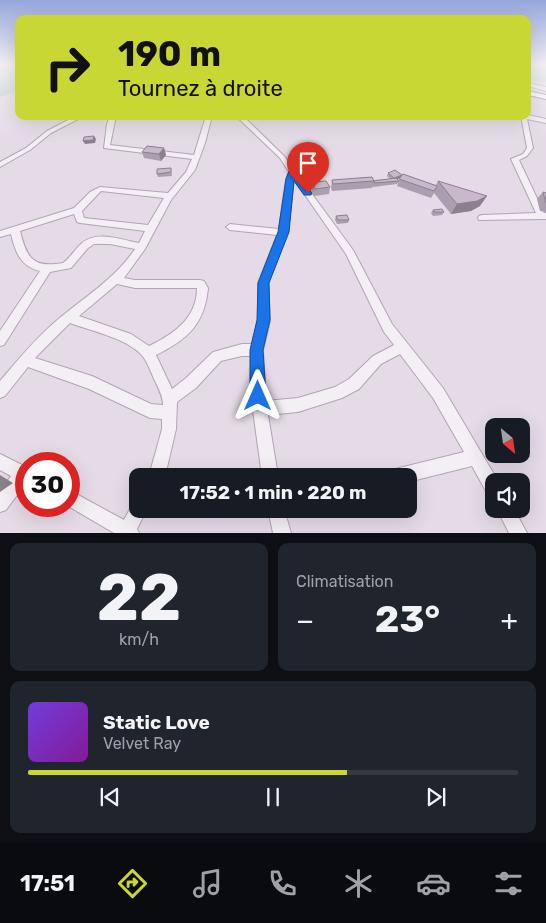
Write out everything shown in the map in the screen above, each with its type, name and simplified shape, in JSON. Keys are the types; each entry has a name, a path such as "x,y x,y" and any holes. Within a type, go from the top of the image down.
{"highway":[{"path":"531,92 546,95"}],"street":[{"path":"531,118 546,121"},
{"path":"0,165 28,149 49,132 73,120"},
{"path":"112,120 106,147 196,157"},
{"path":"0,391 50,334 116,280 142,247 150,228 170,196 191,170 208,128 209,120"},
{"path":"244,120 282,157 353,258 388,328 438,393 485,473"},
{"path":"482,218 543,216 515,159 525,155 530,148 525,120"},
{"path":"269,468 260,409 256,350 264,320 264,283 283,232 292,173"},
{"path":"0,234 83,207 94,191 100,189 170,196"},
{"path":"76,210 80,220 150,228"},
{"path":"230,227 283,232"},
{"path":"15,229 23,257 34,267 47,269 66,266 86,244 94,241 102,240 142,247"},
{"path":"0,341 5,327 47,269"},
{"path":"116,280 134,284 200,284 203,288 200,312 188,328 174,341 148,353"},
{"path":"68,318 126,338 139,345 148,353 170,405 169,429 159,468"},
{"path":"260,409 298,405 337,393 354,384 377,360 401,346"},
{"path":"27,361 92,382 150,411 170,405 217,356 242,350 256,350"},
{"path":"417,472 476,457"},
{"path":"0,462 15,469"},
{"path":"0,504 15,486"},
{"path":"80,504 127,532 134,518"},
{"path":"278,518 282,533"},
{"path":"510,518 518,533"}],"shaded area":[{"path":"0,90 15,90 15,92 0,97"}],"building":[{"path":"94,136 93,140 83,141 84,137"},
{"path":"147,146 164,148 159,154 142,152"},
{"path":"171,168 171,172 157,174 157,169"},
{"path":"395,170 402,175 394,178 388,173"},
{"path":"403,174 437,186 434,191 399,179"},
{"path":"372,177 374,181 333,184 332,180"},
{"path":"396,178 399,181 374,183 373,181"},
{"path":"326,181 330,187 315,189 312,182"},
{"path":"438,181 487,196 477,201 457,204"},
{"path":"442,209 444,212 434,212 433,210"},
{"path":"347,215 349,220 338,220 336,216"}],"route":[{"path":"258,396 256,350 264,320 264,283 283,232 292,173 308,193"}]}
